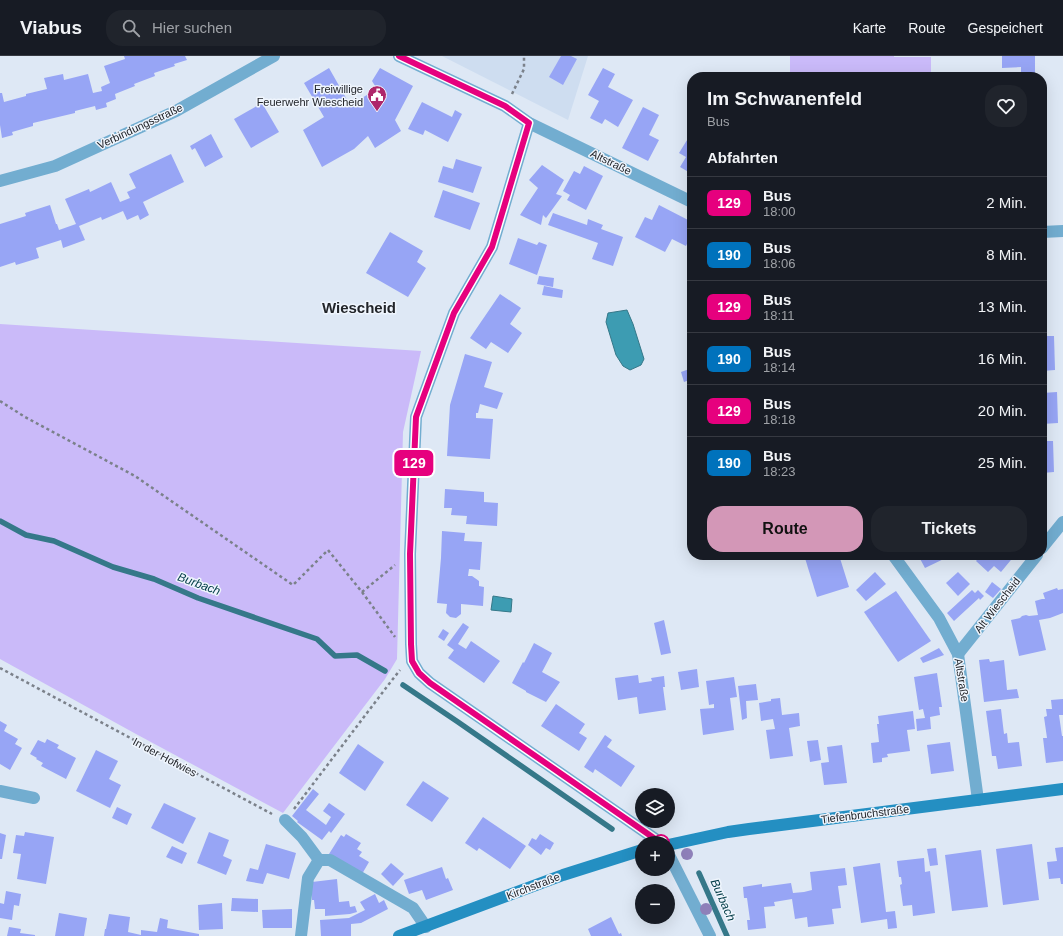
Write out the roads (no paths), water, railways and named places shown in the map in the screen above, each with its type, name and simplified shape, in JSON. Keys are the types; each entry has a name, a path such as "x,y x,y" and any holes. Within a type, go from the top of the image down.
{"street":[{"name":"Verbindungsstraße","path":"0,181 55,166 176,110 274,56"},
{"name":"Altstraße","path":"399,56 505,106 529,123 687,200"},
{"path":"529,123 492,247 454,313 416,417 410,554 412,661 419,673 430,683 651,836"},
{"path":"1047,232 1063,231"},
{"path":"1047,542 1063,522"},
{"name":"Altstraße","path":"897,560 939,618 958,654 978,800"},
{"name":"Alt Wiescheid","path":"958,654 1033,560"},
{"name":"Tiefenbruchstraße","path":"675,843 728,832 1063,789"},
{"path":"0,791 34,798"},
{"path":"285,820 302,837 319,860"},
{"name":"Kirchstraße","path":"399,936 563,875 635,852"},
{"path":"319,860 330,860 413,908 426,927"},
{"path":"301,936 308,878 319,860"},
{"path":"675,867 710,936"}],"water":[{"path":"627,310 644,359 641,365 630,370 623,366 616,355 606,322 608,313"},
{"path":"493,596 512,599 511,612 491,610"}],"waterway":[{"name":"Burbach","path":"0,521 26,535 54,541 113,567 154,579 198,598 317,639 335,656 357,655 385,671"},
{"name":"Burbach","path":"403,685 612,829"},
{"name":"Burbach","path":"699,873 727,936"}],"place":[{"name":"Freiwillige Feuerwehr Wiescheid","path":"377,112"}],"district":[{"name":"Wiescheid","path":"359,307"}]}
